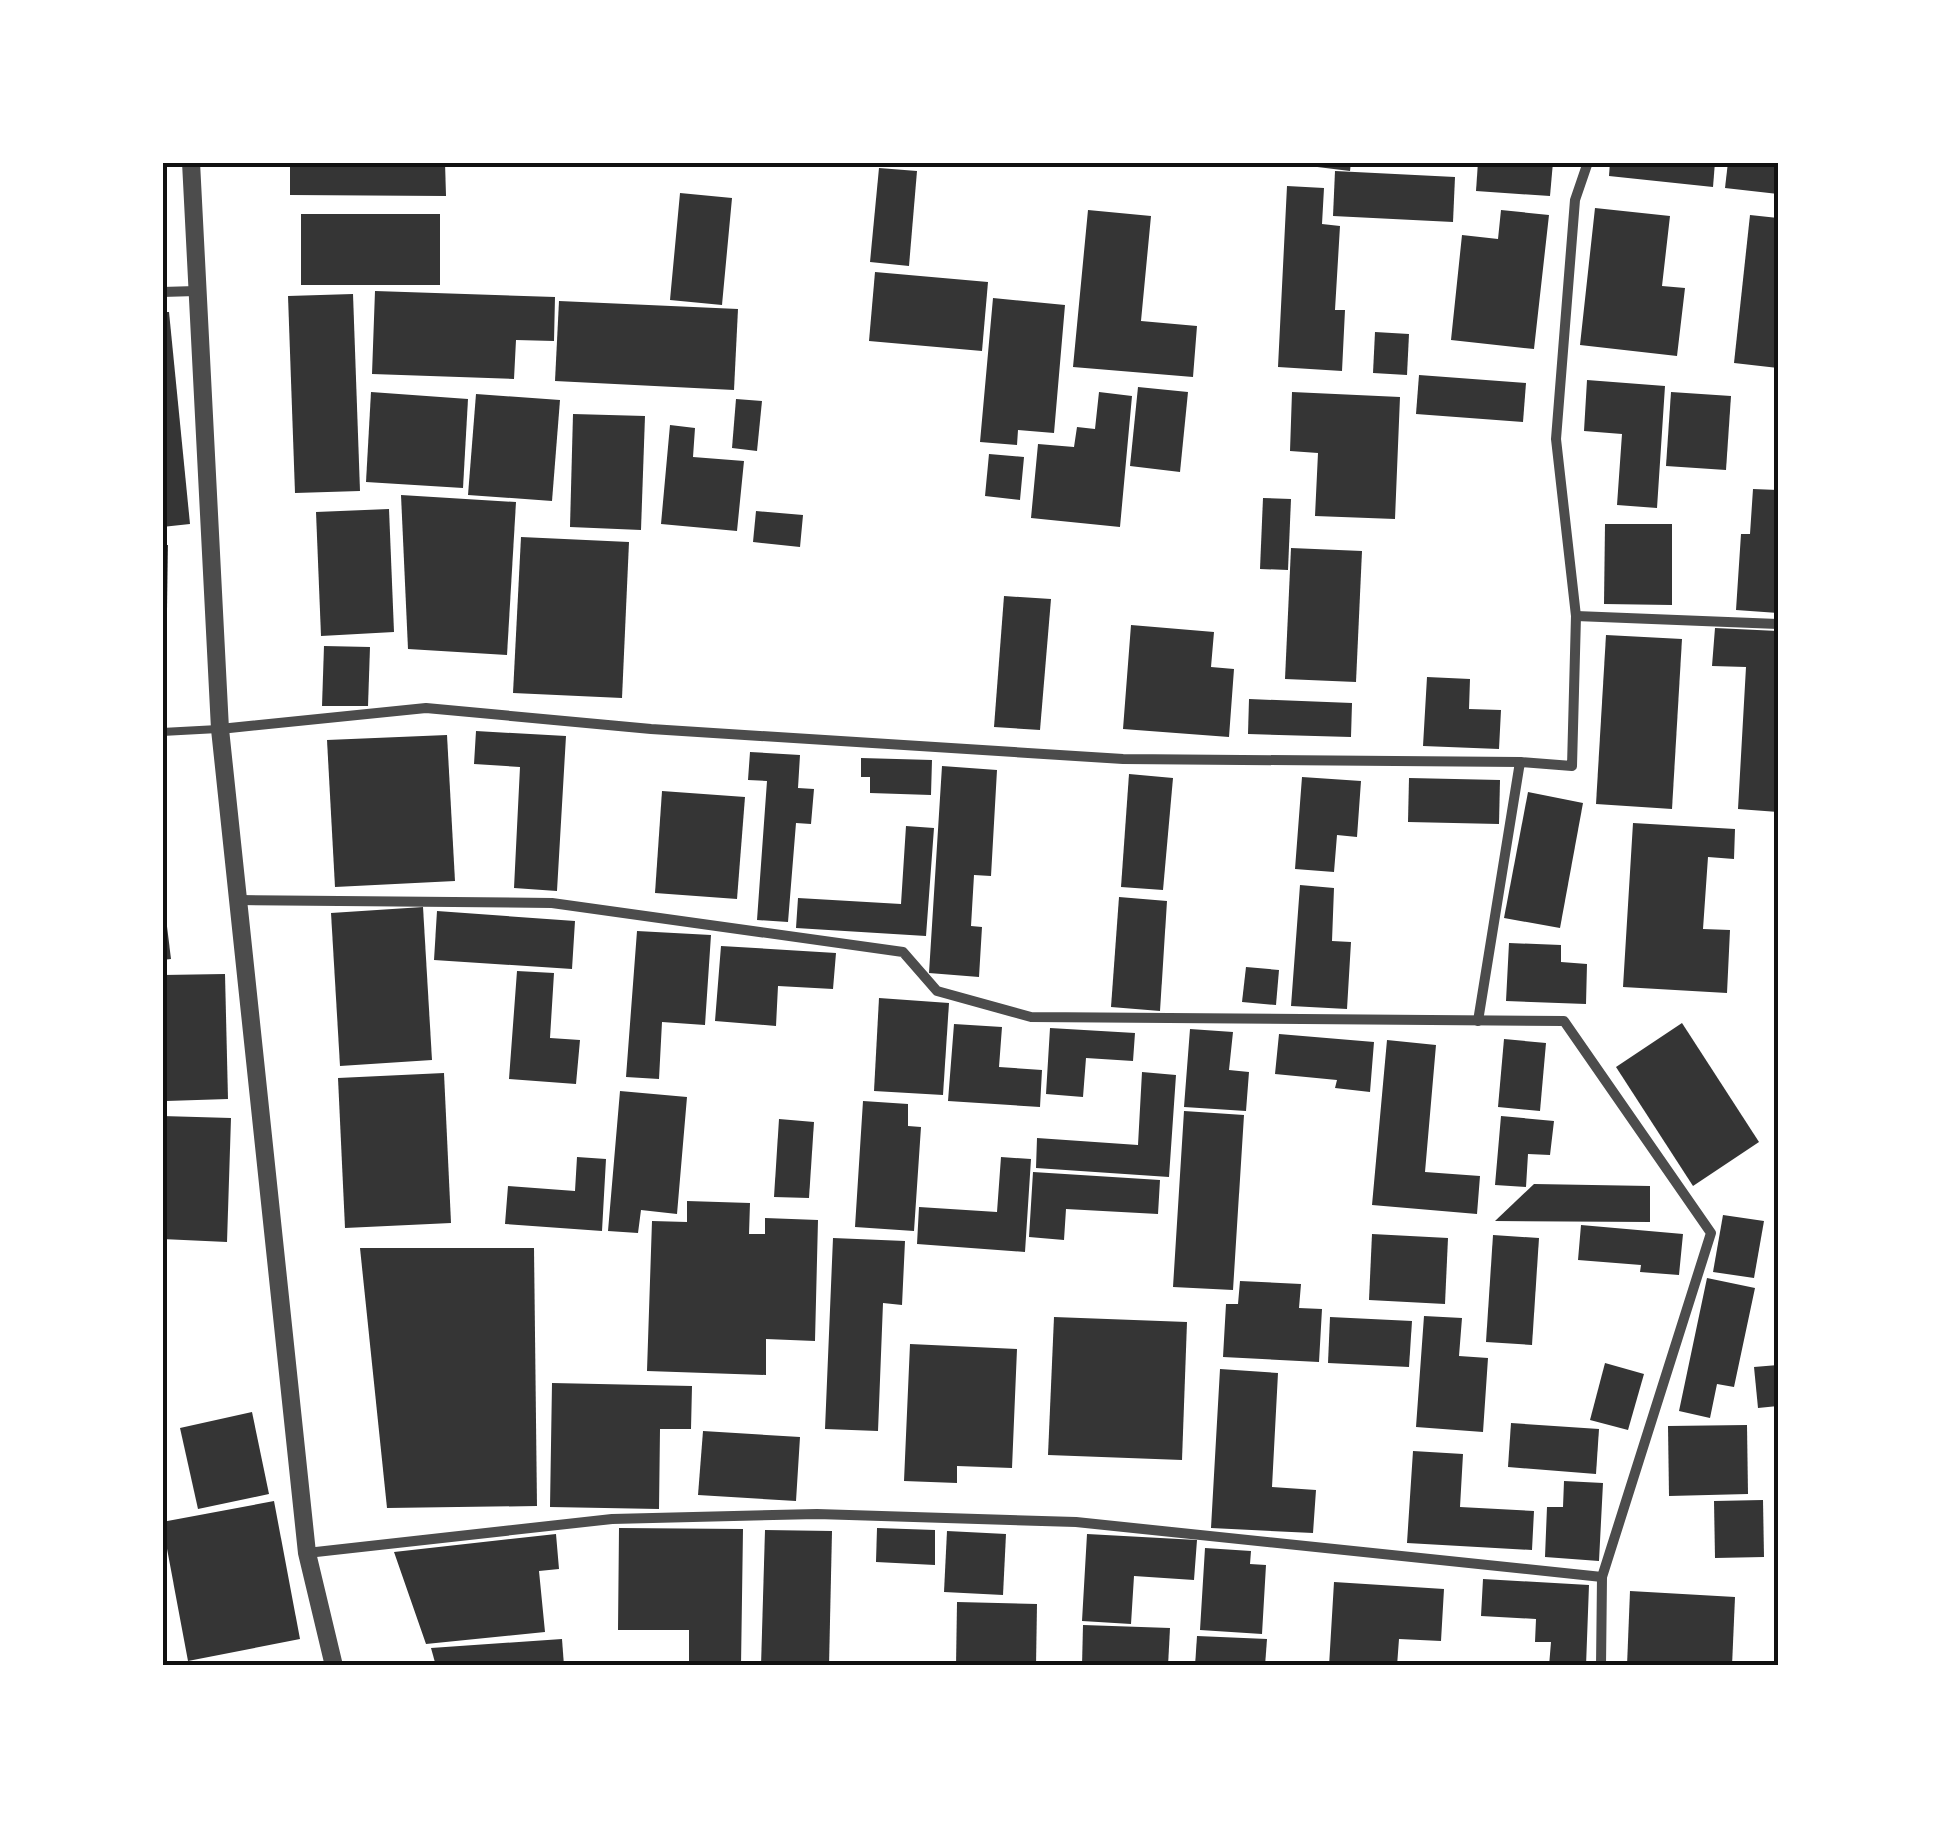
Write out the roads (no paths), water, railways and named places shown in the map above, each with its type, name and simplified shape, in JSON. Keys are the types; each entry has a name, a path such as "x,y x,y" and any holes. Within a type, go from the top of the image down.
{"street":[{"path":"191,162 220,729 307,1553 334,1666"},
{"path":"220,729 426,708 651,729 1122,759 1520,762 1572,766 1576,616 1556,439 1575,200 1588,162"},
{"path":"162,292 196,291"},
{"path":"1576,616 1778,624"},
{"path":"1478,1022 1520,762"},
{"path":"240,900 552,902 903,952 937,991 1031,1017 1564,1021 1711,1232 1602,1577 1600,1666"},
{"path":"307,1553 612,1518 818,1514 1076,1522 1602,1577"}],"lane":[{"path":"162,732 220,729"}]}
